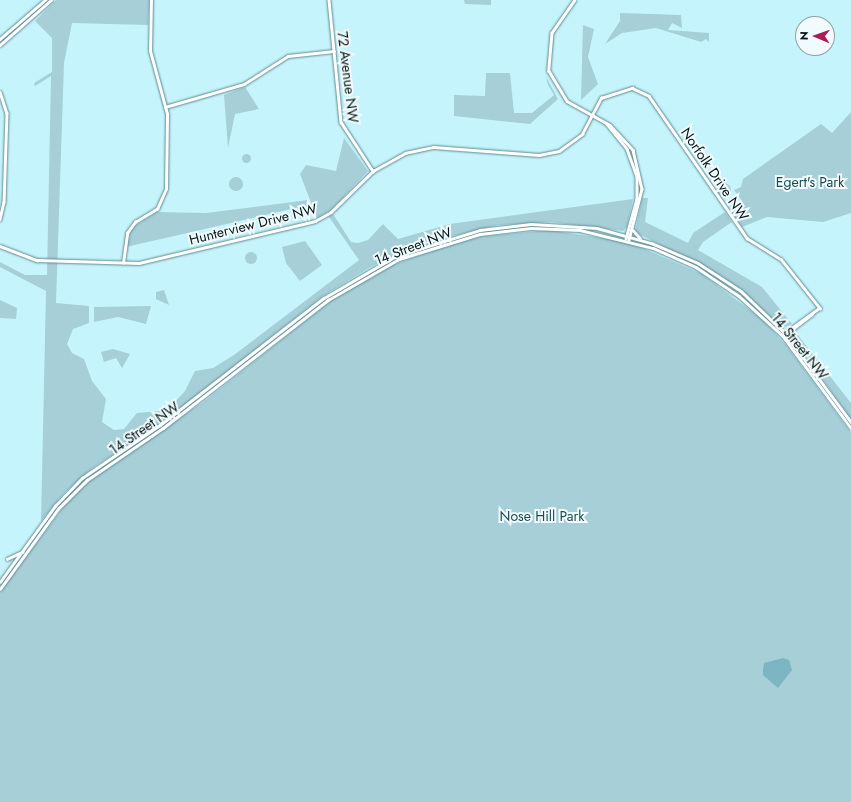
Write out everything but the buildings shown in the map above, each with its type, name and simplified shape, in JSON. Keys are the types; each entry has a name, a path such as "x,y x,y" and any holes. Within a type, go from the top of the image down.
{"main road":[{"path":"0,39 45,0"},
{"path":"0,45 50,0"},
{"path":"122,263 124,242 130,228 157,209 164,197 165,107 150,51 151,0"},
{"name":"72 Avenue NW","path":"329,0 342,124 373,171"},
{"path":"578,0 574,1 552,33 549,71 564,98 593,115 625,138 639,165 641,195 633,230 629,240"},
{"path":"165,107 244,84 288,56 334,51"},
{"name":"Norfolk Drive NW","path":"593,115 598,103 607,94 632,88 649,96 747,238 781,259 820,308 812,314"},
{"path":"0,92 6,113 4,202 0,220"},
{"name":"Hunterview Drive NW","path":"0,246 37,260 122,263 148,261 317,221 331,212 373,171 405,153 434,147 551,154 574,142 593,115"},
{"path":"606,124 627,149 635,170 637,192 626,239"},
{"path":"621,233 630,223"},
{"name":"14 Street NW","path":"0,582 54,506 82,478 160,425 324,298 373,267 427,244 499,226 551,224 621,233 651,243 721,277 761,308 786,333 851,422"},
{"name":"14 Street NW","path":"0,589 58,509 87,480 163,428 328,300 371,273 429,248 500,231 560,229 626,239 667,254 713,277 754,308 783,336 851,428"},
{"path":"633,230 651,243"},
{"path":"783,336 812,314"},
{"path":"786,333 793,330 812,314"},
{"path":"793,330 801,352"},
{"path":"7,559 22,551"}],"green space":[{"path":"56,0 149,0 148,25 72,23 64,63 56,303 89,306 89,323 73,329 67,344 72,353 84,359 92,381 106,399 102,422 114,430 124,429 137,413 159,411 174,403 185,391 195,371 213,368 234,355 359,260 329,217 333,214 351,242 358,243 368,240 383,224 398,239 450,224 633,199 627,227 623,231 551,222 498,225 426,242 372,266 323,296 159,425 95,466 64,493 41,521 46,291 0,267 0,262 25,275 47,275 51,76 35,86 34,83 52,72 52,38 35,21"},
{"path":"464,0 491,0 491,5 465,4"},
{"path":"620,13 681,15 682,28 672,23 668,30 709,33 709,42 706,39 701,42 656,28 622,33 605,44 620,21"},
{"path":"583,25 594,29 588,57 598,84 581,100"},
{"path":"486,73 510,73 514,113 532,113 554,95 548,85 546,77 558,99 530,124 454,116 454,95 485,96"},
{"path":"245,87 259,109 235,114 228,148 224,95"},
{"name":"Egert's Park","path":"851,112 851,213 823,222 767,217 742,227 730,210 742,201 734,190 741,187 743,179 821,124 832,133"},
{"path":"344,138 368,171 331,210 317,218 300,174 306,165 336,171"},
{"path":"246,153 251,158 246,163 241,158"},
{"path":"236,177 241,179 243,184 241,189 236,191 231,189 229,184 231,179"},
{"path":"724,183 729,185 731,190 729,195 724,197 719,195 717,190 719,185"},
{"path":"642,198 648,198 645,222 688,243 693,233 725,212 732,222 703,242 698,250 762,287 792,324 783,328 723,277 635,232"},
{"path":"308,200 309,205 126,247 132,228 157,212 206,213"},
{"name":"Nose Hill Park","path":"548,230 628,242 702,274 763,320 786,345 851,433 851,802 0,802 0,592 72,496 95,476 202,403 333,299 387,267 468,238"},
{"path":"305,241 322,265 300,281 286,263 282,247"},
{"path":"251,252 255,254 257,258 255,262 251,264 247,262 245,258 247,254"},
{"path":"164,290 169,305 156,299 156,292"},
{"path":"0,300 17,308 16,319 0,318"},
{"path":"151,306 146,324 118,317 94,322 94,307"},
{"path":"797,334 851,403 851,419 799,346 793,336"},
{"path":"113,349 130,354 122,368 116,358 104,362 101,352"}],"shaded area":[{"path":"783,658 789,660 792,670 778,688 763,675 764,663"}]}
